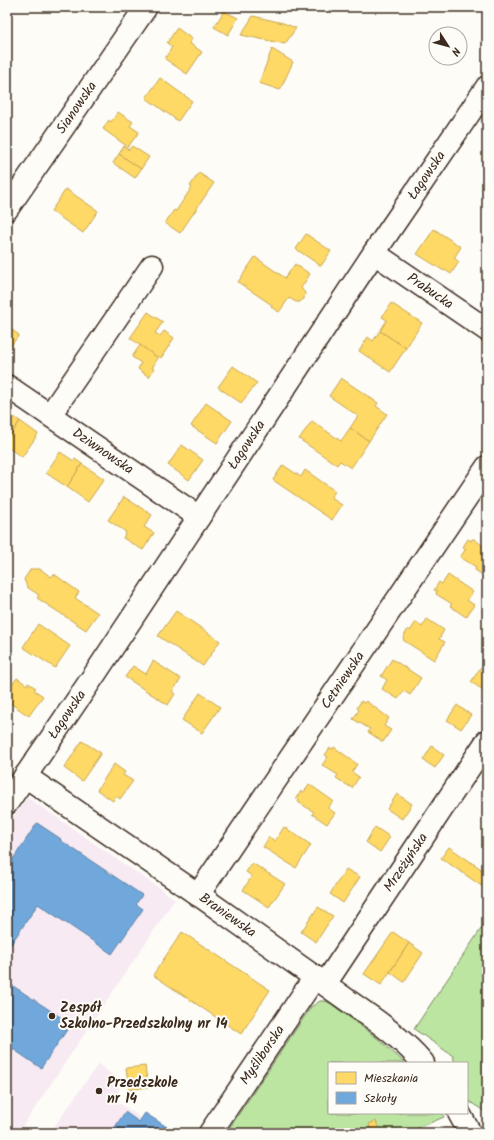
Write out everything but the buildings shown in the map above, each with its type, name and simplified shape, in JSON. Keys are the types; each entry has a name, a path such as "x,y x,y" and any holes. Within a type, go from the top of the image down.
{"street":[{"name":"Sianowska","path":"7,208 146,7"},
{"name":"Łagowska","path":"7,803 100,667 374,254 487,87"},
{"name":"Prabucka","path":"374,254 487,330"},
{"path":"50,415 152,266"},
{"name":"Dziwnowska","path":"7,386 199,517"},
{"name":"Cetniewska","path":"198,894 487,467"},
{"name":"Mrzeżyńska","path":"320,980 487,741"},
{"name":"Braniewska","path":"25,776 198,894 320,980 396,1036 422,1062"},
{"name":"Myśliborska","path":"210,1133 320,980"},
{"path":"460,1114 470,1133"}],"shaded area":[{"name":"Zespół Szkolno-Przedszkolny nr 14","path":"27,797 175,899 18,1133 7,1133 7,827"},
{"name":"Przedszkole nr 14","path":"98,1064 120,1081 118,1102 162,1133 50,1133"}],"green space":[{"path":"487,920 487,1113 468,1101 468,1062 455,1062 453,1056 414,1029"},
{"path":"320,1001 330,1003 377,1038 404,1062 328,1062 328,1114 442,1114 444,1117 406,1133 226,1133 311,1007"}],"place":[{"name":"Zespół Szkolno-Przedszkolny nr 14","path":"52,1016"},
{"name":"Przedszkole nr 14","path":"99,1091"}]}
